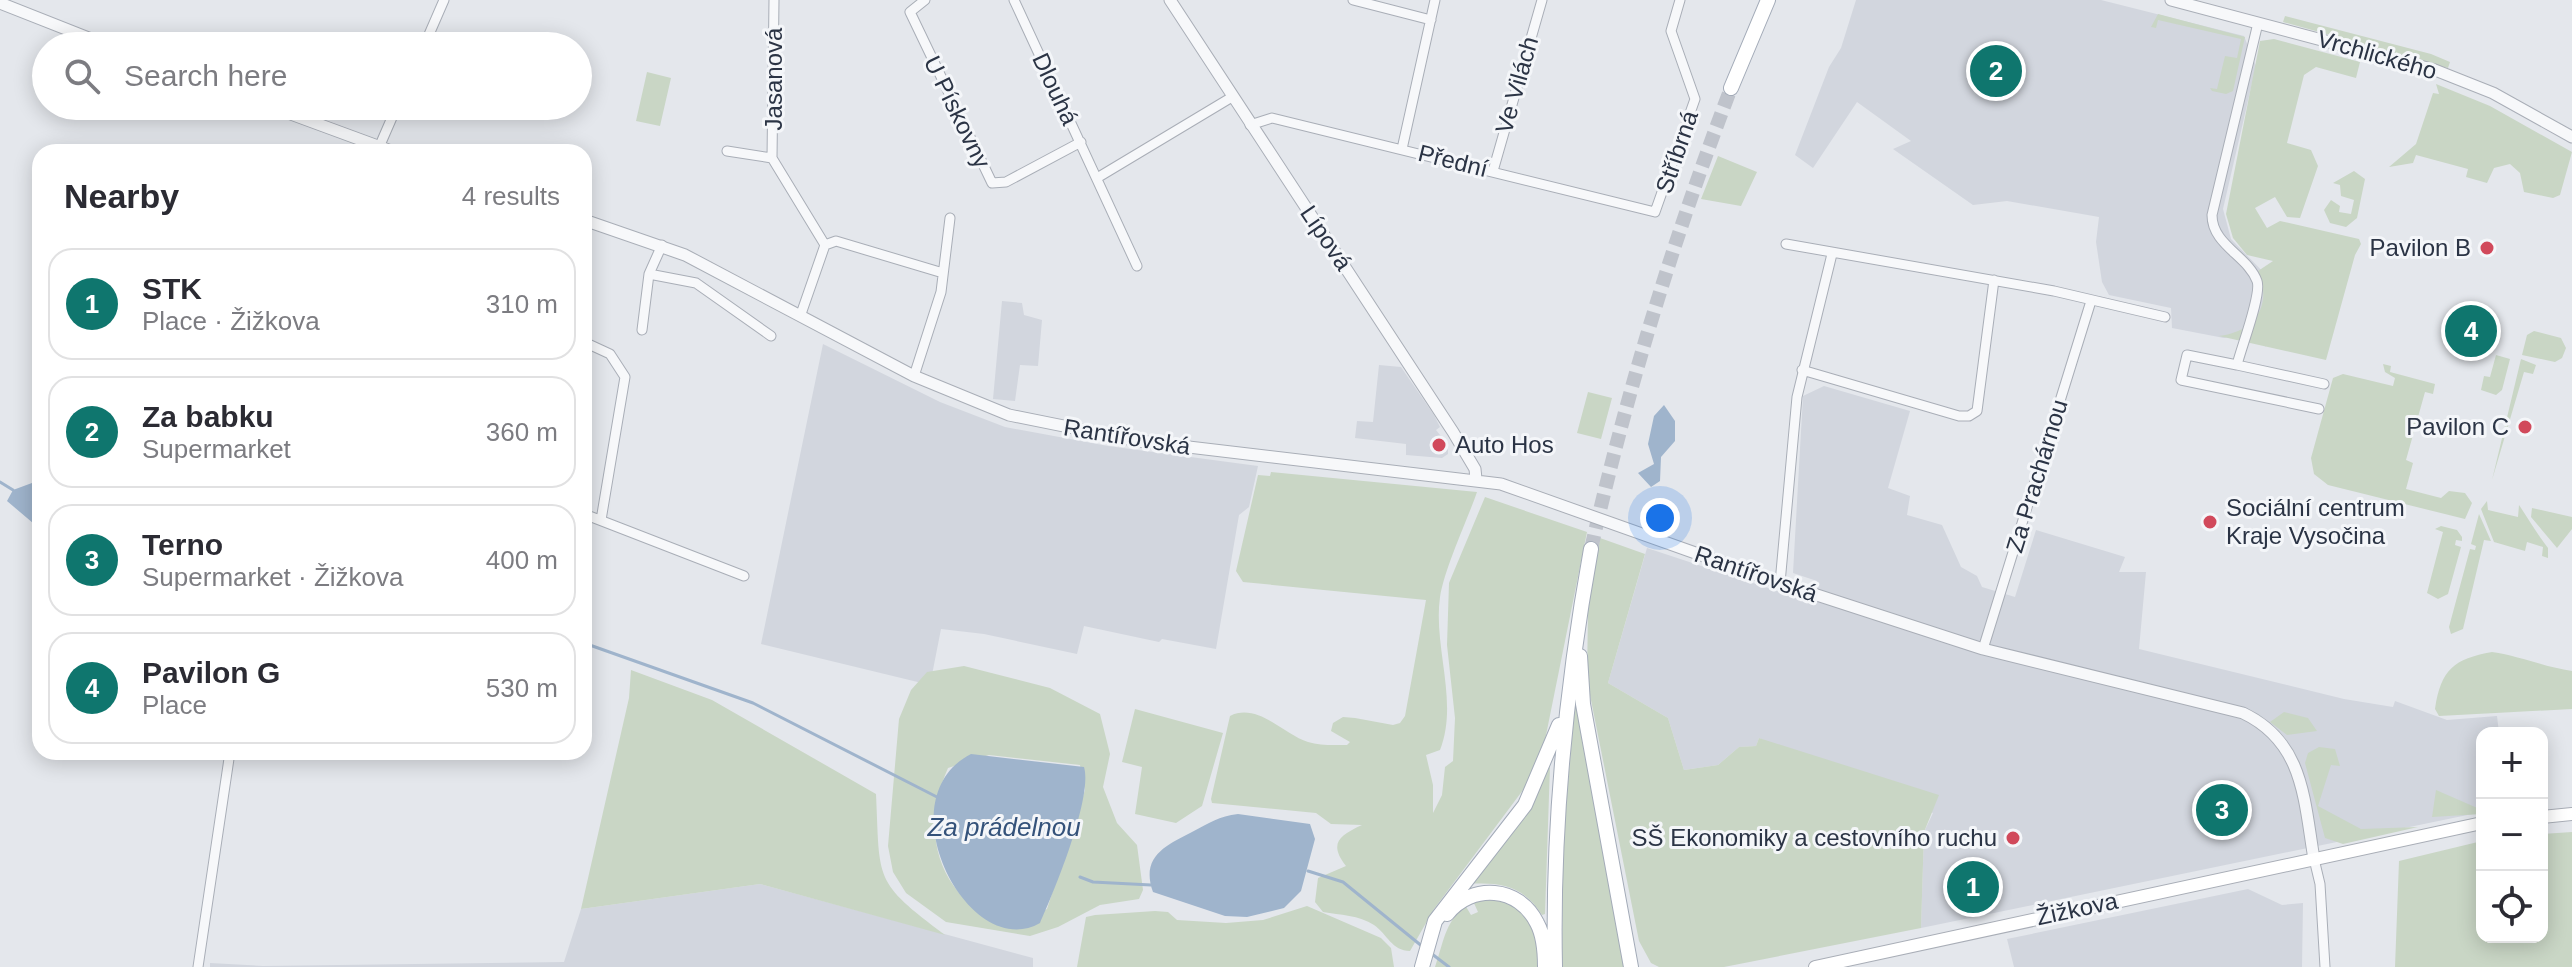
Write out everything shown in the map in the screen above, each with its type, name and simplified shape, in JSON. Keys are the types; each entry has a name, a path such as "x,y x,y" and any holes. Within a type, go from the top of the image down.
{"main road":[{"path":"1731,88 1768,0"},
{"path":"1555,967 1556,830 1568,699 1591,549"},
{"path":"1581,602 1583,704 1631,967"},
{"path":"1426,962 1433,934 1446,904 1507,831 1532,794 1568,699"},
{"path":"2548,816 2572,814"},
{"name":"Žižkova","path":"1815,967 2476,824"},
{"path":"1433,934 1460,901 1481,893 1504,894 1525,905 1536,919 1542,937 1545,967"},
{"path":"1625,938 1642,967"}],"street":[{"path":"430,32 444,0"},
{"name":"Jasanová","path":"774,0 772,158 825,245"},
{"name":"U Pískovny","path":"925,0 910,12 992,183 1006,182 1081,142"},
{"name":"Dlouhá","path":"1014,0 1137,266"},
{"name":"Lípová","path":"1170,0 1453,432 1476,472 1476,479"},
{"path":"1353,0 1431,20"},
{"path":"1402,149 1435,0"},
{"name":"Ve Vilách","path":"1493,171 1542,0"},
{"name":"Stříbrná","path":"1655,212 1695,99 1671,31 1680,0"},
{"name":"Vrchlického","path":"2171,0 2435,70 2493,93 2572,137"},
{"path":"0,3 73,32"},
{"path":"2237,365 2258,282 2217,234 2212,215 2258,23"},
{"path":"1097,178 1232,97"},
{"name":"Přední","path":"1250,125 1272,118 1655,212"},
{"path":"304,120 365,144"},
{"path":"380,144 391,120"},
{"name":"Jasanová","path":"727,151 772,158"},
{"path":"914,376 941,292 950,218"},
{"name":"Rantířovská","path":"592,223 662,245 801,314 914,376 1009,415 1094,435 1476,479 1523,490 1780,583 1983,649 2227,708 2256,719 2281,740 2296,763 2314,859"},
{"path":"801,314 825,245 836,241 943,273"},
{"path":"1786,244 1994,280 2165,317"},
{"path":"642,330 649,274 662,245"},
{"path":"1780,583 1802,370 1832,254"},
{"path":"649,274 696,283 771,336"},
{"path":"1802,370 1959,416 1969,416 1977,411 1994,280"},
{"name":"Za Prachárnou","path":"1983,649 2091,301"},
{"path":"592,346 614,357 625,377 601,520"},
{"path":"2319,409 2181,380 2187,355 2324,384"},
{"path":"592,517 744,576"},
{"path":"198,967 229,760"},
{"path":"2314,859 2320,884 2325,967"}],"shaded area":[{"path":"1856,0 2101,0 2244,36 2256,66 2223,209 2231,239 2268,277 2270,297 2266,347 2253,332 2224,338 2172,328 2171,308 2109,295 2102,282 2096,242 2099,217 2007,201 1973,205 1893,149 1911,141 1857,102 1813,168 1795,155 1829,67 1841,48"},
{"path":"1002,301 1022,303 1024,315 1042,320 1038,366 1020,365 1015,401 993,399"},
{"path":"823,344 940,402 1005,427 1108,446 1258,466 1249,507 1239,515 1216,649 1162,639 1159,642 1084,626 1077,654 984,634 941,629 930,685 761,644"},
{"path":"1379,365 1401,367 1434,415 1440,427 1436,430 1448,445 1448,454 1442,458 1406,455 1406,444 1355,438 1357,421 1373,422"},
{"path":"1824,386 1910,411 1888,488 1910,496 1907,515 1942,525 1961,567 1977,576 1982,587 2015,597 2036,530 2125,557 2119,572 2146,572 2139,649 2344,699 2393,707 2395,701 2447,720 2497,716 2498,727 2476,727 2476,813 1921,928 1924,832 1933,813 1759,738 1756,746 1739,747 1718,765 1684,770 1668,718 1608,683 1647,548 1810,602 1817,581 1793,573 1803,396"},
{"path":"760,884 1033,958 1033,967 210,967 210,963 263,966 564,962 581,909"},
{"path":"2248,889 2282,905 2303,903 2302,967 2014,967 2007,939"}],"green space":[{"path":"2158,14 2245,37 2233,91 2226,94 2210,88 2217,89 2225,56 2237,58 2241,39 2158,20 2156,28 2151,27"},
{"path":"2285,16 2431,54 2450,62 2448,68 2283,22"},
{"path":"2274,39 2360,62 2356,78 2316,67 2304,75 2287,143 2311,150 2318,166 2300,218 2287,217 2275,197 2255,208 2267,228 2280,221 2359,239 2361,244 2355,255 2326,360 2219,336 2242,329 2258,315 2263,295 2258,271 2273,261 2247,255 2233,238 2226,214 2260,41"},
{"path":"647,72 671,78 660,126 636,121"},
{"path":"2436,84 2490,106 2572,152 2560,195 2553,198 2524,192 2520,173 2510,164 2494,168 2487,183 2466,177 2468,169 2416,155 2413,163 2389,167 2416,144 2433,93 2439,94"},
{"path":"1718,156 1757,172 1741,206 1701,199"},
{"path":"2354,171 2365,179 2357,218 2346,227 2330,223 2324,210 2331,200 2340,206 2339,212 2351,214 2354,200 2341,196 2340,185 2333,183"},
{"path":"2534,331 2561,338 2566,348 2562,358 2555,362 2522,355 2527,335"},
{"path":"2496,355 2510,359 2502,390 2496,395 2481,390 2484,376 2490,377"},
{"path":"2521,359 2536,365 2533,374 2524,372 2492,480"},
{"path":"2383,364 2391,366 2390,372 2435,384 2433,394 2425,392 2406,460 2413,463 2406,489 2441,498 2449,491 2465,493 2472,503 2465,519 2328,485 2314,474 2311,458 2333,378 2343,374 2393,386 2395,378 2385,372"},
{"path":"1588,392 1612,398 1601,439 1577,433"},
{"path":"1271,472 1477,492 1451,558 1440,597 1447,713 1440,750 1426,755 1433,785 1433,813 1442,795 1445,767 1453,761 1455,718 1447,645 1449,583 1485,497 1587,532 1543,750 1526,786 1434,909 1410,951 1394,945 1368,922 1323,912 1315,902 1318,878 1346,866 1338,852 1339,841 1362,825 1331,824 1316,813 1212,803 1230,716 1251,713 1299,738 1328,745 1347,745 1350,742 1331,731 1333,723 1343,717 1393,725 1400,723 1405,716 1426,600 1243,582 1236,571 1258,475 1270,476"},
{"path":"2487,501 2488,510 2518,517 2519,505 2548,548 2548,558 2542,556 2543,547 2527,542 2525,551 2494,542 2481,509"},
{"path":"2532,508 2572,517 2572,529 2557,548 2531,517"},
{"path":"2479,514 2491,541 2484,540 2463,629 2451,634 2449,627 2470,549 2475,550 2476,546 2471,544"},
{"path":"2441,526 2457,530 2462,541 2456,540 2455,545 2461,547 2448,594 2438,599 2427,593 2443,532 2435,529"},
{"path":"1600,538 1645,554 1608,683 1668,718 1684,770 1718,765 1739,747 1756,746 1759,738 1939,795 1924,832 1921,928 1724,967 1659,967 1651,963 1639,941 1587,680 1588,608"},
{"path":"2492,652 2572,671 2572,709 2439,716 2435,709 2446,675 2468,658"},
{"path":"964,666 1050,688 1100,714 1110,754 1103,787 1117,823 1137,845 1143,890 1139,899 1100,905 1058,927 1030,936 946,922 906,893 893,872 888,846 899,719 911,690 927,672","holes":["989,755 1080,765 1085,790 1047,909 1009,928 985,916 951,883 941,863 935,818 939,793 948,768"]},
{"path":"631,670 712,700 876,794 878,845 885,877 904,902 945,935 760,884 581,909 629,698"},
{"path":"1576,694 1625,967 1562,967 1563,839"},
{"path":"1135,709 1223,733 1202,806 1176,823 1135,814 1142,767 1122,762"},
{"path":"2284,712 2308,718 2317,731 2287,735 2270,722"},
{"path":"2319,747 2335,749 2340,766 2331,765 2318,806 2361,829 2418,827 2343,844 2325,838 2305,763 2308,753"},
{"path":"1550,766 1545,914 1542,915 1528,898 1511,888 1469,884 1528,810"},
{"path":"2436,790 2476,807 2476,814 2432,817"},
{"path":"2572,832 2572,967 2395,967 2399,861 2476,842 2476,943 2548,943 2548,834"},
{"path":"1500,899 1520,911 1531,926 1539,967 1435,967 1443,941 1458,912 1465,905 1471,915 1478,912 1473,901"},
{"path":"1307,906 1381,938 1391,948 1394,967 1077,967 1086,917 1155,911 1168,912 1177,920 1226,923 1263,920"}],"water":[{"path":"1664,405 1675,421 1675,441 1661,457 1660,481 1651,487 1638,473 1654,464 1648,444 1654,416"},
{"path":"32,483 32,522 7,501 13,490"},
{"name":"Za prádelnou","path":"971,754 1084,767 1083,800 1078,821 1040,923 1013,929 987,920 964,899 946,871 935,838 935,805 946,776"},
{"path":"1238,814 1310,824 1315,839 1301,891 1284,908 1247,917 1225,916 1153,892 1150,869 1158,853 1209,823"}],"waterway":[{"path":"0,482 13,490"},
{"path":"592,646 753,703 937,797"},
{"path":"1308,871 1343,882 1423,947"},
{"path":"1080,877 1093,882 1151,885"},
{"path":"1432,954 1449,967"}],"tunnel":[{"path":"1591,549 1620,430 1653,316 1689,203 1731,88"}],"place":[{"name":"Za babku","path":"1996,71"},
{"name":"Pavilon B","path":"2487,248"},
{"name":"Pavilon G","path":"2471,331"},
{"name":"Pavilon C","path":"2525,427"},
{"name":"Auto Hos","path":"1439,445"},
{"name":"Sociální centrum Kraje Vysočina","path":"2210,522"},
{"name":"Terno","path":"2222,810"},
{"name":"SŠ Ekonomiky a cestovního ruchu","path":"2013,838"},
{"name":"STK","path":"1973,887"}]}
